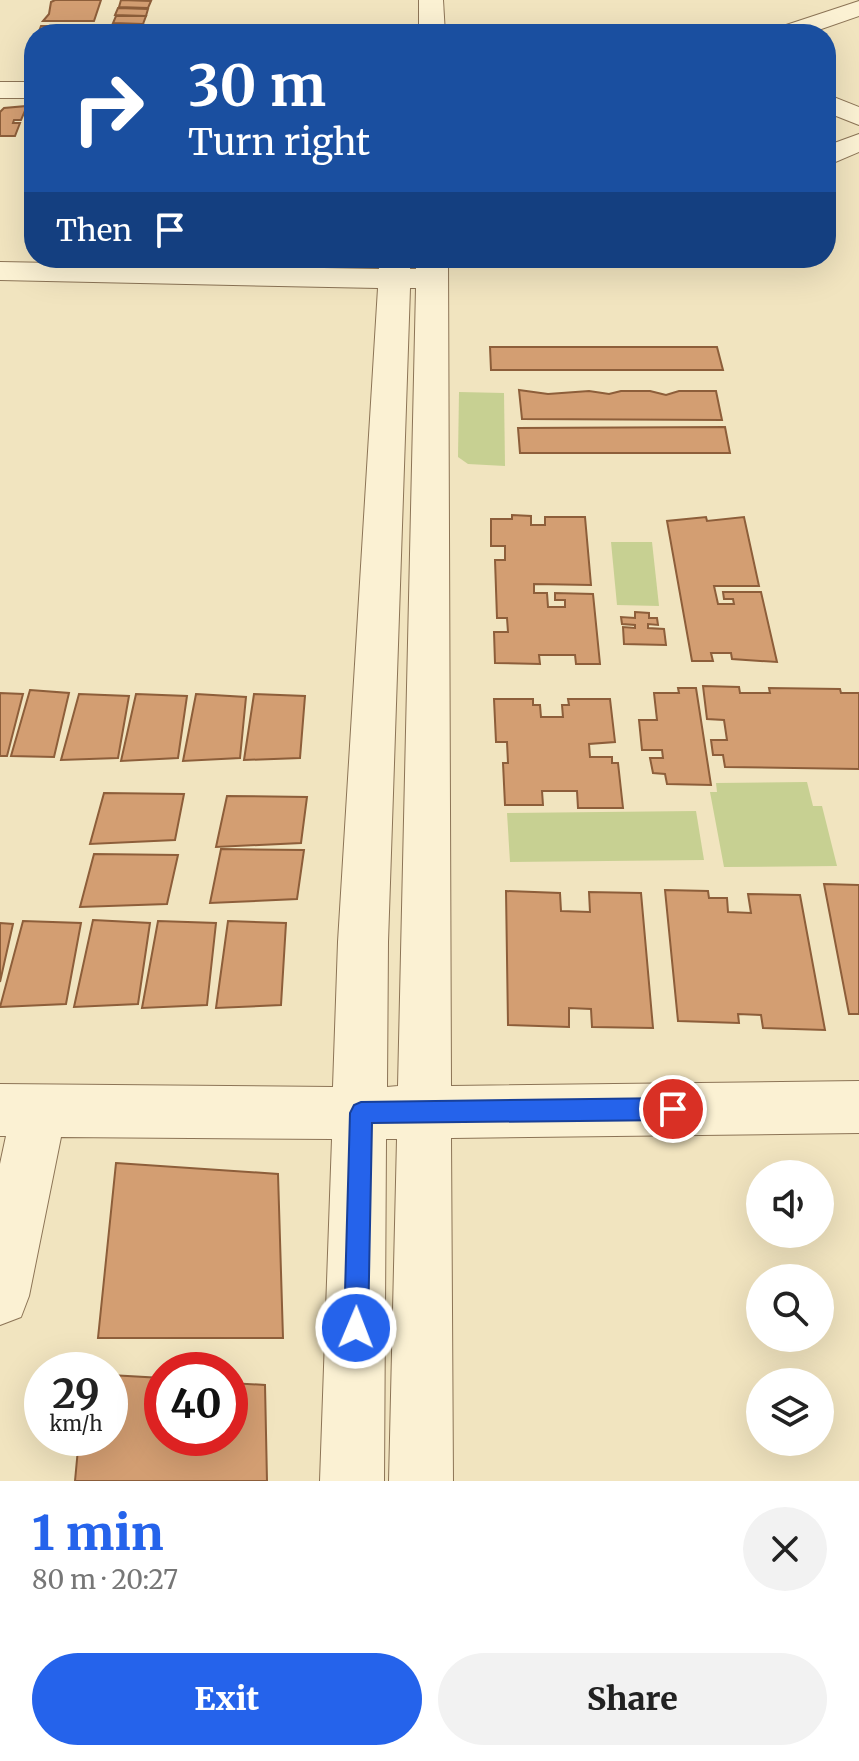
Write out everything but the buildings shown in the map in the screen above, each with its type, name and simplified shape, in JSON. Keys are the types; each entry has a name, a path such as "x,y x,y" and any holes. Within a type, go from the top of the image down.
{"street":[{"path":"408,24 409,0"},
{"path":"431,0 432,24"},
{"path":"812,24 859,8"},
{"path":"0,90 24,90"},
{"path":"836,107 859,117"},
{"path":"836,152 859,142"},
{"path":"0,271 413,268"},
{"path":"413,268 425,1112 421,1481"},
{"path":"352,1481 363,926 413,268"},
{"path":"0,1296 19,1110 361,1113 859,1107"}],"green space":[{"path":"459,392 504,393 505,466 468,464 458,457"},
{"path":"611,542 652,542 659,606 617,605"},
{"path":"807,782 813,806 822,806 837,866 724,867 710,792 717,792 716,783"},
{"path":"696,811 704,860 510,862 507,813"}],"route":[{"path":"356,1328 361,1113 673,1109"}]}
